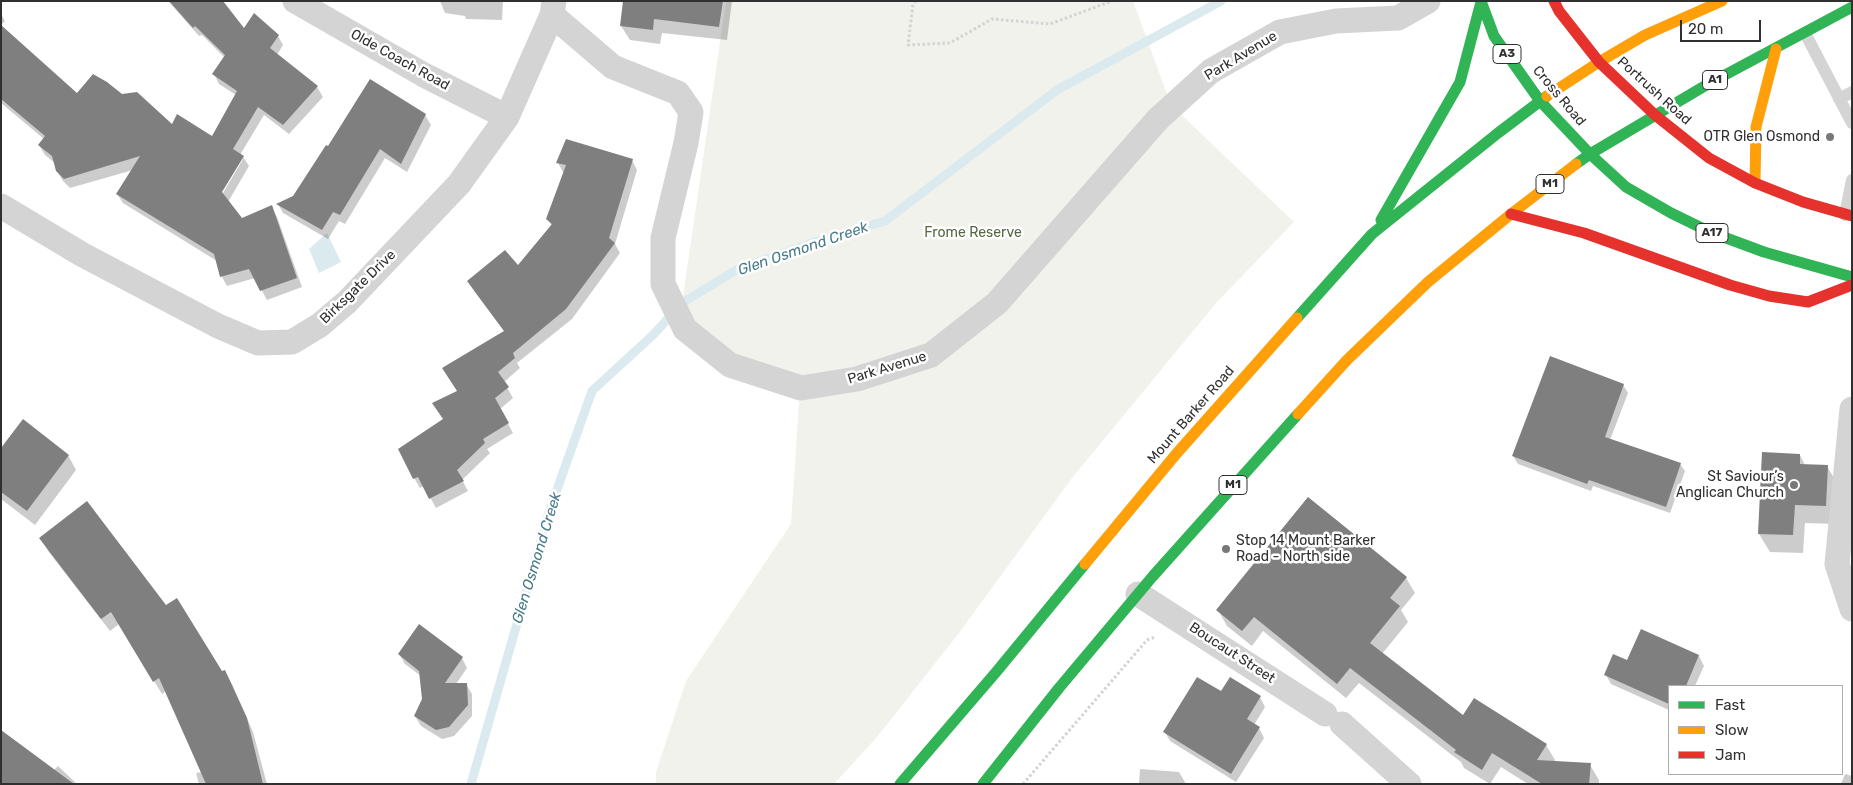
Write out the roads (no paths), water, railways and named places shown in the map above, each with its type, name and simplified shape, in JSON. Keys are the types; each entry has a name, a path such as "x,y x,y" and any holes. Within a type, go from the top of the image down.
{"highway":[{"path":"1554,1 1559,12 1599,62"},
{"name":"Mount Barker Road","path":"900,784 997,671 1177,453 1372,234 1540,101 1599,62 1645,35 1722,1"},
{"path":"1372,234 1460,82 1481,2"},
{"name":"Cross Road","path":"1481,2 1494,36 1540,101 1590,154"},
{"name":"A1","path":"1590,154 1708,84 1852,7"},
{"path":"1755,183 1756,127 1776,49"},
{"name":"Portrush Road","path":"1599,62 1655,115 1709,158 1755,183 1803,202 1849,215"},
{"name":"M1","path":"983,784 1059,688 1138,594 1251,465 1347,360 1428,282 1511,214 1590,154"},
{"name":"A17","path":"1590,154 1626,187 1638,195 1710,232 1764,252 1852,277"},
{"path":"1511,214 1584,234 1730,285 1769,296 1808,302 1852,285"}],"street":[{"name":"Olde Coach Road","path":"295,1 424,75 507,117"},
{"name":"Park Avenue","path":"553,8 613,67 678,93 691,112 686,143 663,238 663,284 685,329 730,365 800,388 857,379 931,355 997,302 1158,119 1211,72 1280,32 1336,21 1398,18 1428,1"},
{"name":"Birksgate Drive","path":"1,206 83,255 218,326 258,343 292,342 320,325 347,302 459,184 507,117 553,8"},
{"path":"1852,409 1837,564 1852,609"},
{"name":"Boucaut Street","path":"1138,594 1334,719 1409,784"}],"lane":[{"path":"1805,33 1852,123"},
{"path":"1839,99 1852,92"},
{"path":"1849,215 1852,180"}],"waterway":[{"name":"Glen Osmond Creek","path":"471,784 549,512 592,391 654,334 682,303 738,269 818,241 885,221 1057,90 1221,1"}],"place":[{"name":"OTR Glen Osmond","path":"1830,137"},
{"name":"St Saviour’s Anglican Church","path":"1794,485"},
{"name":"Stop 14 Mount Barker Road - North side","path":"1226,549"}],"park label":[{"name":"Frome Reserve","path":"973,233"}]}
